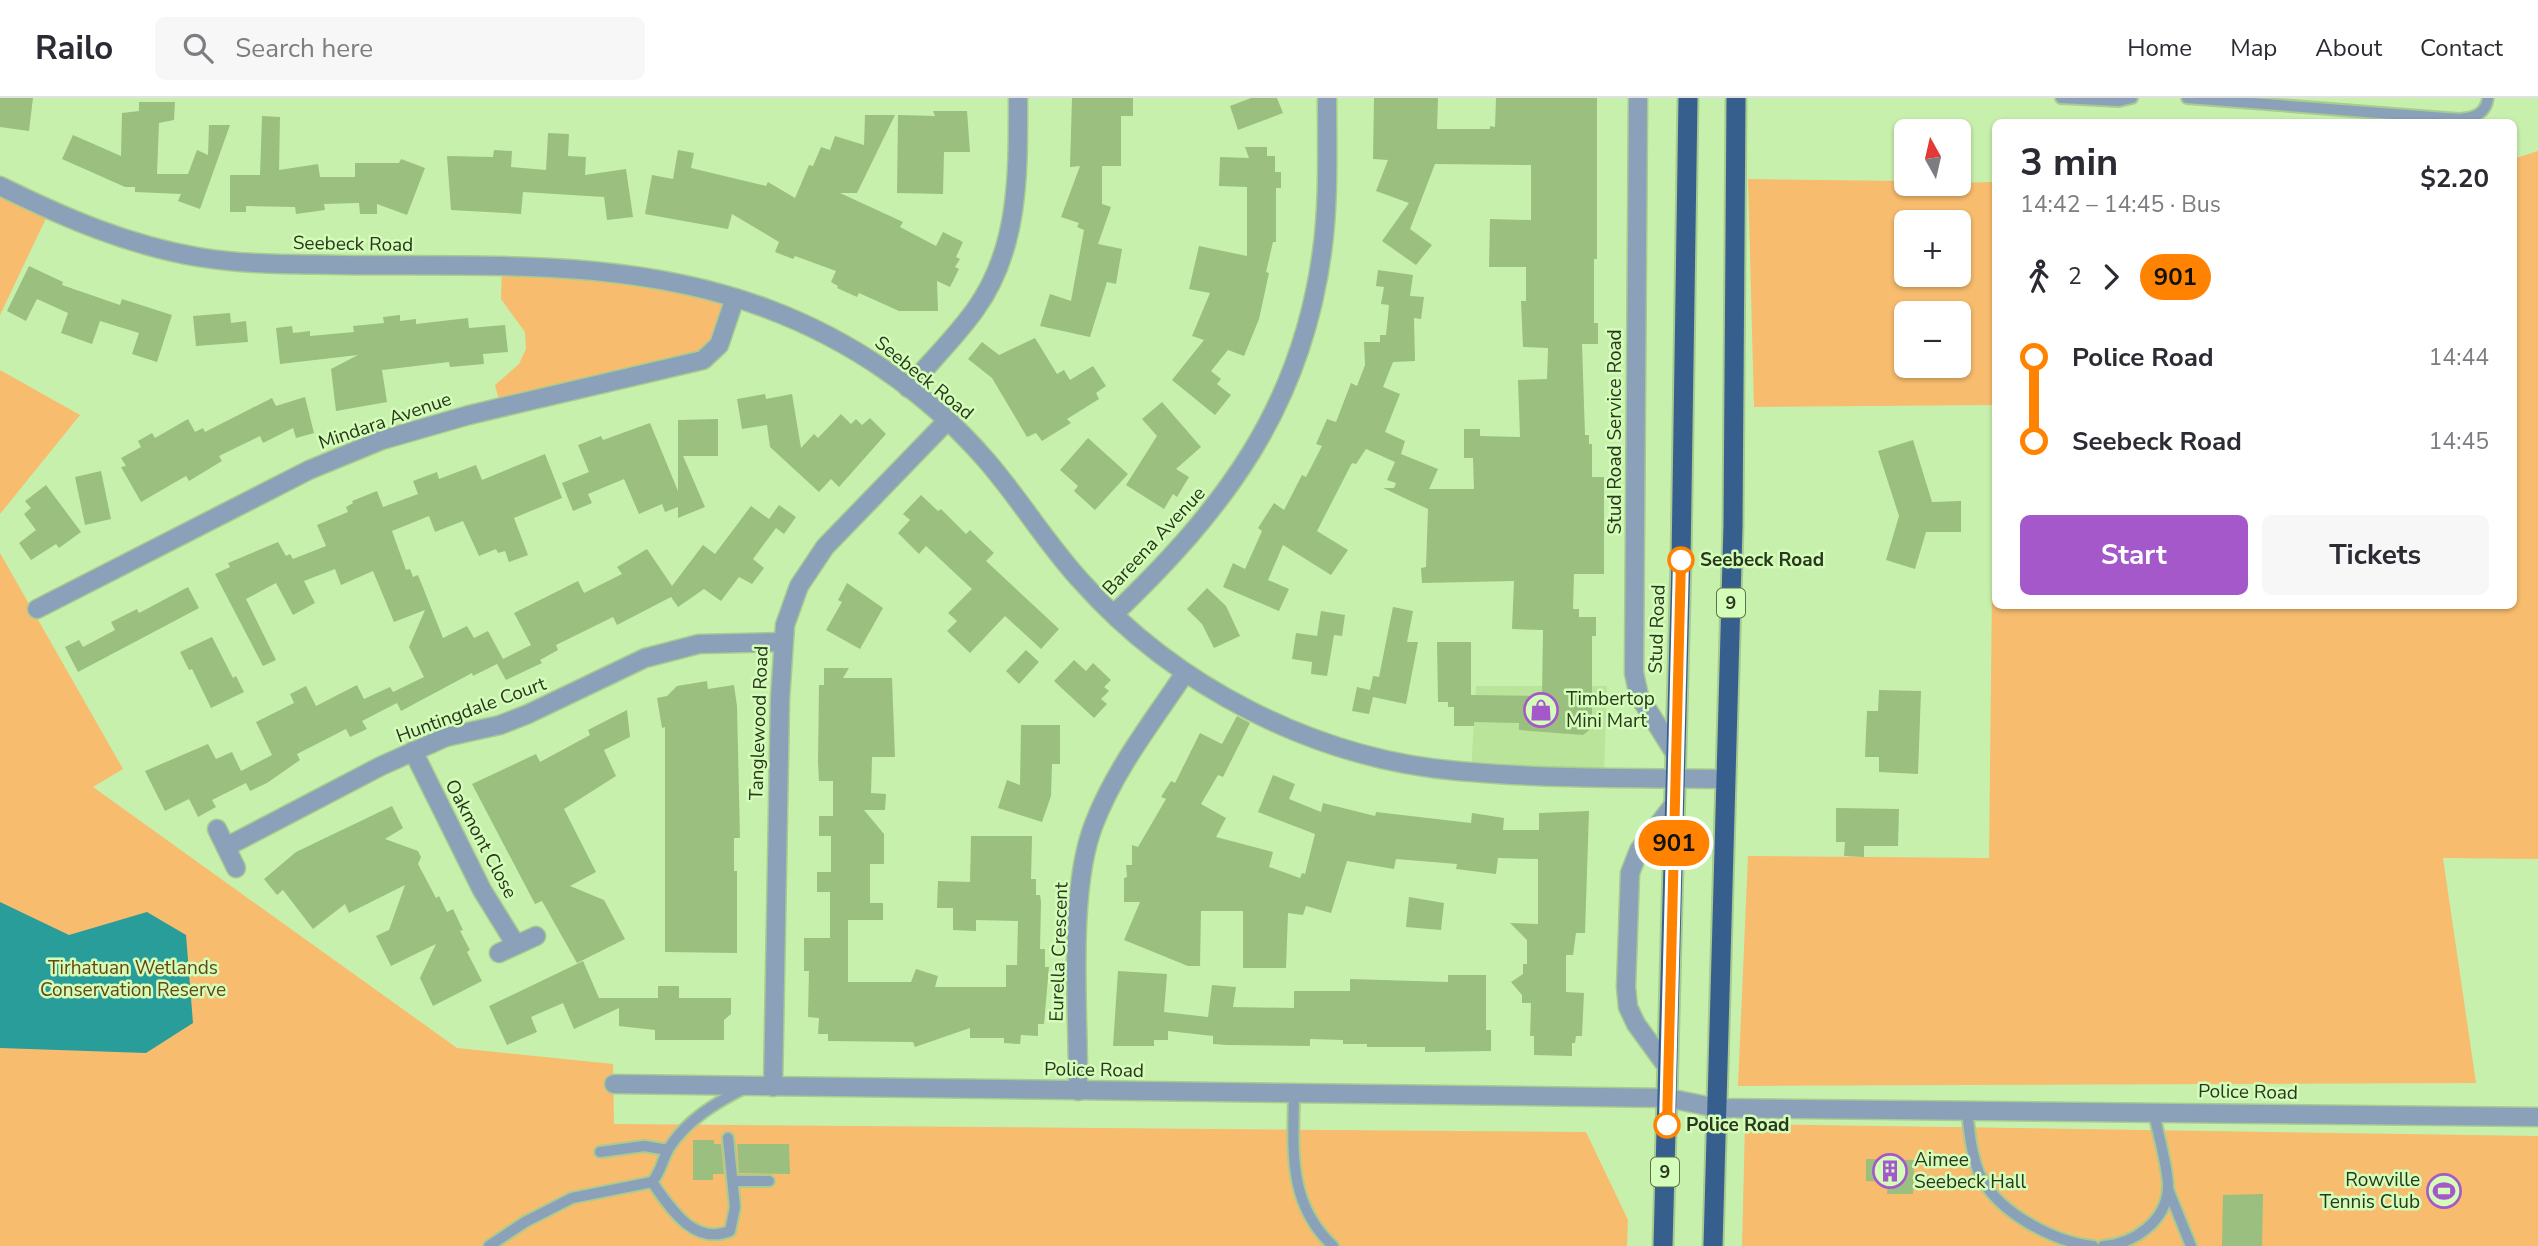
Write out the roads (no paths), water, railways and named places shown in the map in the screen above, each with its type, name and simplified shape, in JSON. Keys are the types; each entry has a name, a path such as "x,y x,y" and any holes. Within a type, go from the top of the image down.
{"highway":[{"name":"Stud Road","path":"1663,1246 1676,778 1688,98"},
{"name":"9","path":"1713,1246 1733,526 1736,98"}],"street":[{"path":"908,388 975,310 1002,261 1013,217 1018,98"},
{"name":"Bareena Avenue","path":"1114,614 1211,513 1247,462 1279,400 1307,324 1321,262 1326,205 1327,98"},
{"name":"Stud Road Service Road","path":"1638,98 1634,673 1639,696 1676,755"},
{"name":"Seebeck Road","path":"0,186 125,240 199,257 280,264 587,270 678,282 735,298 795,320 858,352 908,388 948,420 992,466 1080,581 1114,614 1185,673 1220,694 1285,726 1355,751 1455,771 1726,779"},
{"name":"Mindara Avenue","path":"37,609 309,470 358,449 469,415 703,360 719,345 735,298"},
{"name":"Tanglewood Road","path":"773,1087 782,642 799,586 825,547 948,420"},
{"name":"Huntingdale Court","path":"226,847 325,793 413,751 446,737 500,725 528,714 661,653 719,642 782,642"},
{"name":"Eurella Crescent","path":"1078,1091 1079,906 1088,844 1098,814 1116,778 1185,673"},
{"name":"Oakmont Close","path":"413,751 482,890 516,945"},
{"path":"1668,1068 1632,1016 1626,987 1630,873 1639,850 1675,803"},
{"path":"217,829 236,868"},
{"path":"499,953 536,936"},
{"name":"Police Road","path":"614,1084 1668,1098 1717,1108 2538,1117"}],"lane":[{"path":"2061,98 2119,101 2132,98"},
{"path":"2187,98 2459,119 2473,118 2484,111 2488,98"},
{"path":"489,1246 525,1222 572,1198 652,1182 659,1174 668,1150 703,1112 747,1087"},
{"path":"1294,1094 1294,1178 1308,1217 1333,1246"},
{"path":"1967,1109 1973,1156 1981,1176 1991,1190 2043,1232 2057,1239 2093,1246"},
{"path":"2154,1112 2168,1189 2191,1246"},
{"path":"652,1182 689,1233 710,1241 721,1238 730,1231 735,1207 728,1139"},
{"path":"600,1152 644,1146 668,1150"},
{"path":"733,1181 769,1181"},
{"path":"2103,1246 2132,1243 2157,1215 2168,1189"}],"water":[{"path":"0,902 69,935 147,912 186,935 193,1023 146,1053 0,1048"}],"place":[{"name":"Seebeck Road","path":"1681,560"},
{"name":"Timbertop Mini Mart","path":"1541,710"},
{"name":"Police Road","path":"1667,1125"},
{"name":"Aimee Seebeck Hall","path":"1890,1171"},
{"name":"Rowville Tennis Club","path":"2444,1191"}],"park label":[{"name":"Tirhatuan Wetlands Conservation Reserve","path":"133,979"}]}
